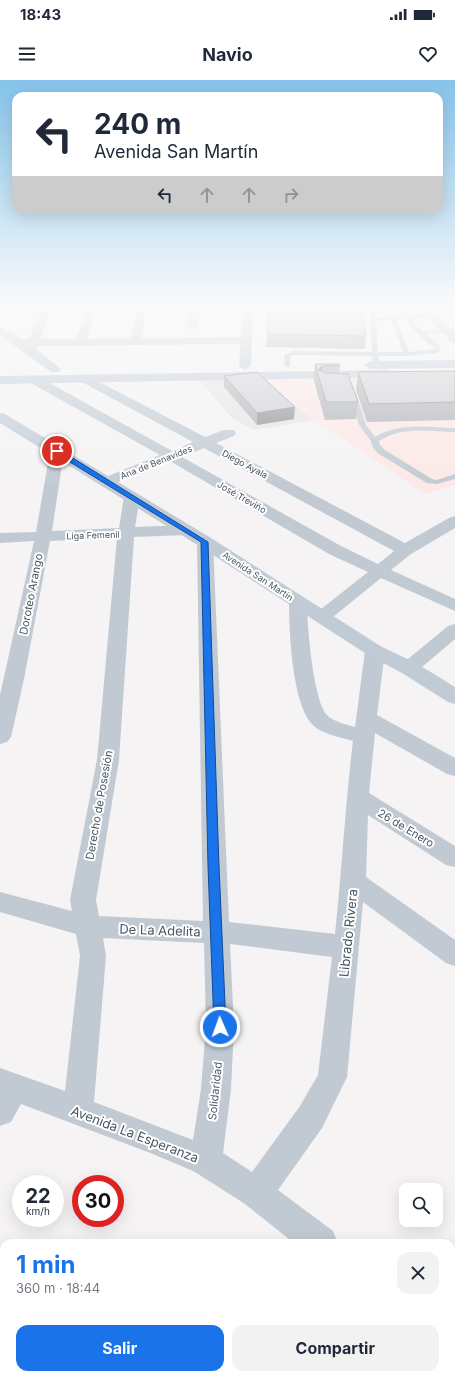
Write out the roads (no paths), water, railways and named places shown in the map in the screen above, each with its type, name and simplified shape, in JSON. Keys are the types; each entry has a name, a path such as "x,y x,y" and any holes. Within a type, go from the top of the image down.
{"main road":[{"path":"0,370 206,367"},
{"path":"0,380 455,373"},
{"name":"Avenida San Martín","path":"0,417 195,536 376,651 409,668 455,697"}],"street":[{"name":"Diego Ayala","path":"84,378 405,550"},
{"name":"José Treviño","path":"33,379 328,546 377,571 455,606"},
{"name":"Ana de Benavides","path":"106,482 229,433"},
{"name":"Doroteo Arango","path":"0,737 14,679 43,537 57,451"},
{"name":"Derecho de Posesión","path":"78,1111 92,956 91,939 87,926 83,900 108,760 126,533 132,497"},
{"path":"322,617 377,571 405,550 455,521"},
{"name":"Liga Femenil","path":"0,538 126,533 195,536"},
{"name":"Solidaridad","path":"195,536 217,932 220,1027 216,1089 206,1161"},
{"path":"298,602 299,635 312,707 318,718 331,726 365,727 455,768"},
{"path":"409,668 455,630"},
{"name":"Librado Rivera","path":"256,1194 311,1116 332,1077 338,1041 353,881 357,797 376,651"},
{"name":"26 de Enero","path":"357,797 455,858"},
{"path":"353,881 455,955"},
{"name":"De La Adelita","path":"0,902 87,926 136,930 217,932 346,947"},
{"name":"Avenida La Esperanza","path":"5,1094 78,1111 157,1140 206,1161 256,1194 316,1239"}],"lane":[{"path":"349,386 353,390 364,429 368,435 375,440 376,446 382,452 426,480 437,482 455,476"},
{"path":"375,440 381,434 397,430 455,430"}]}
